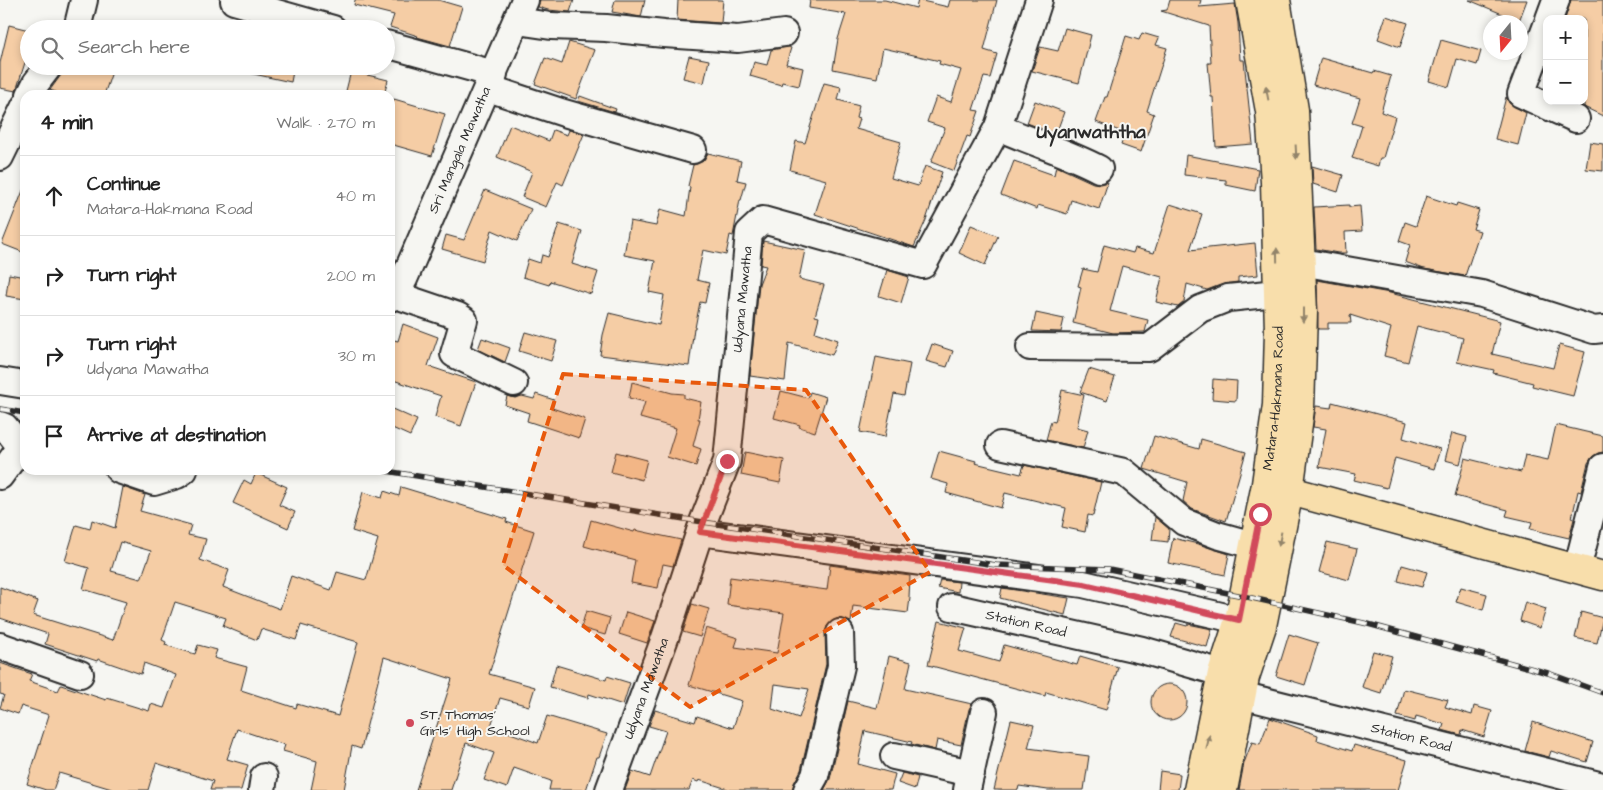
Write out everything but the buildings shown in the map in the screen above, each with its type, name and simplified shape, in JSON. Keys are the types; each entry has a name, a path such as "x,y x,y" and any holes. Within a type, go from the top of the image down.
{"main road":[{"name":"Matara-Hakmana Road","path":"1198,790 1232,683 1262,626 1277,487 1279,331 1275,182 1270,111 1250,0"},
{"name":"Matara-Hakmana Road","path":"1223,790 1239,620 1253,545 1277,487 1300,409 1302,381 1303,312 1294,110 1276,0"},
{"path":"1277,487 1603,576"}],"street":[{"path":"79,20 84,0"},
{"name":"Udyana Mawatha","path":"609,790 727,461 749,233 763,220 923,265 998,127 1040,0"},
{"path":"1550,15 1556,0"},
{"path":"234,1 301,20"},
{"path":"521,10 551,26 606,28 738,39 784,32"},
{"name":"Sri Mangala Mawatha","path":"395,289 491,81 521,10"},
{"path":"1543,36 1521,94 1576,119"},
{"path":"395,47 491,81 564,113 693,150"},
{"path":"32,90 42,75"},
{"path":"0,157 20,116"},
{"path":"998,127 1020,138 1099,169"},
{"path":"1301,262 1482,294 1594,330 1603,329"},
{"path":"1030,347 1149,348 1200,309 1228,298 1278,293"},
{"path":"395,297 458,316 464,320 454,354 514,383"},
{"path":"0,380 20,384"},
{"path":"0,425 5,427 20,444"},
{"path":"1000,445 1124,472 1184,522 1217,535 1253,545"},
{"path":"0,476 20,451"},
{"path":"1577,569 1603,467"},
{"path":"134,475 154,482 178,475"},
{"path":"700,532 1084,584 1239,620"},
{"name":"Station Road","path":"952,607 1142,650 1232,683 1603,786"},
{"path":"807,790 815,776 842,666 840,633"},
{"path":"0,646 80,674"},
{"path":"894,756 969,781 984,712"}],"highlighted area":[{"path":"563,374 806,390 930,572 690,707 503,565"}],"railway":[{"path":"0,409 20,412"},
{"path":"395,472 703,522 996,565 1109,569 1368,624 1548,673 1603,693"}],"place":[{"name":"ST. Thomas' Girls' High School","path":"410,723"}],"district":[{"name":"Uyanwaththa","path":"1091,132"}],"route":[{"path":"727,461 700,532 1084,584 1239,620 1260,514"}]}
